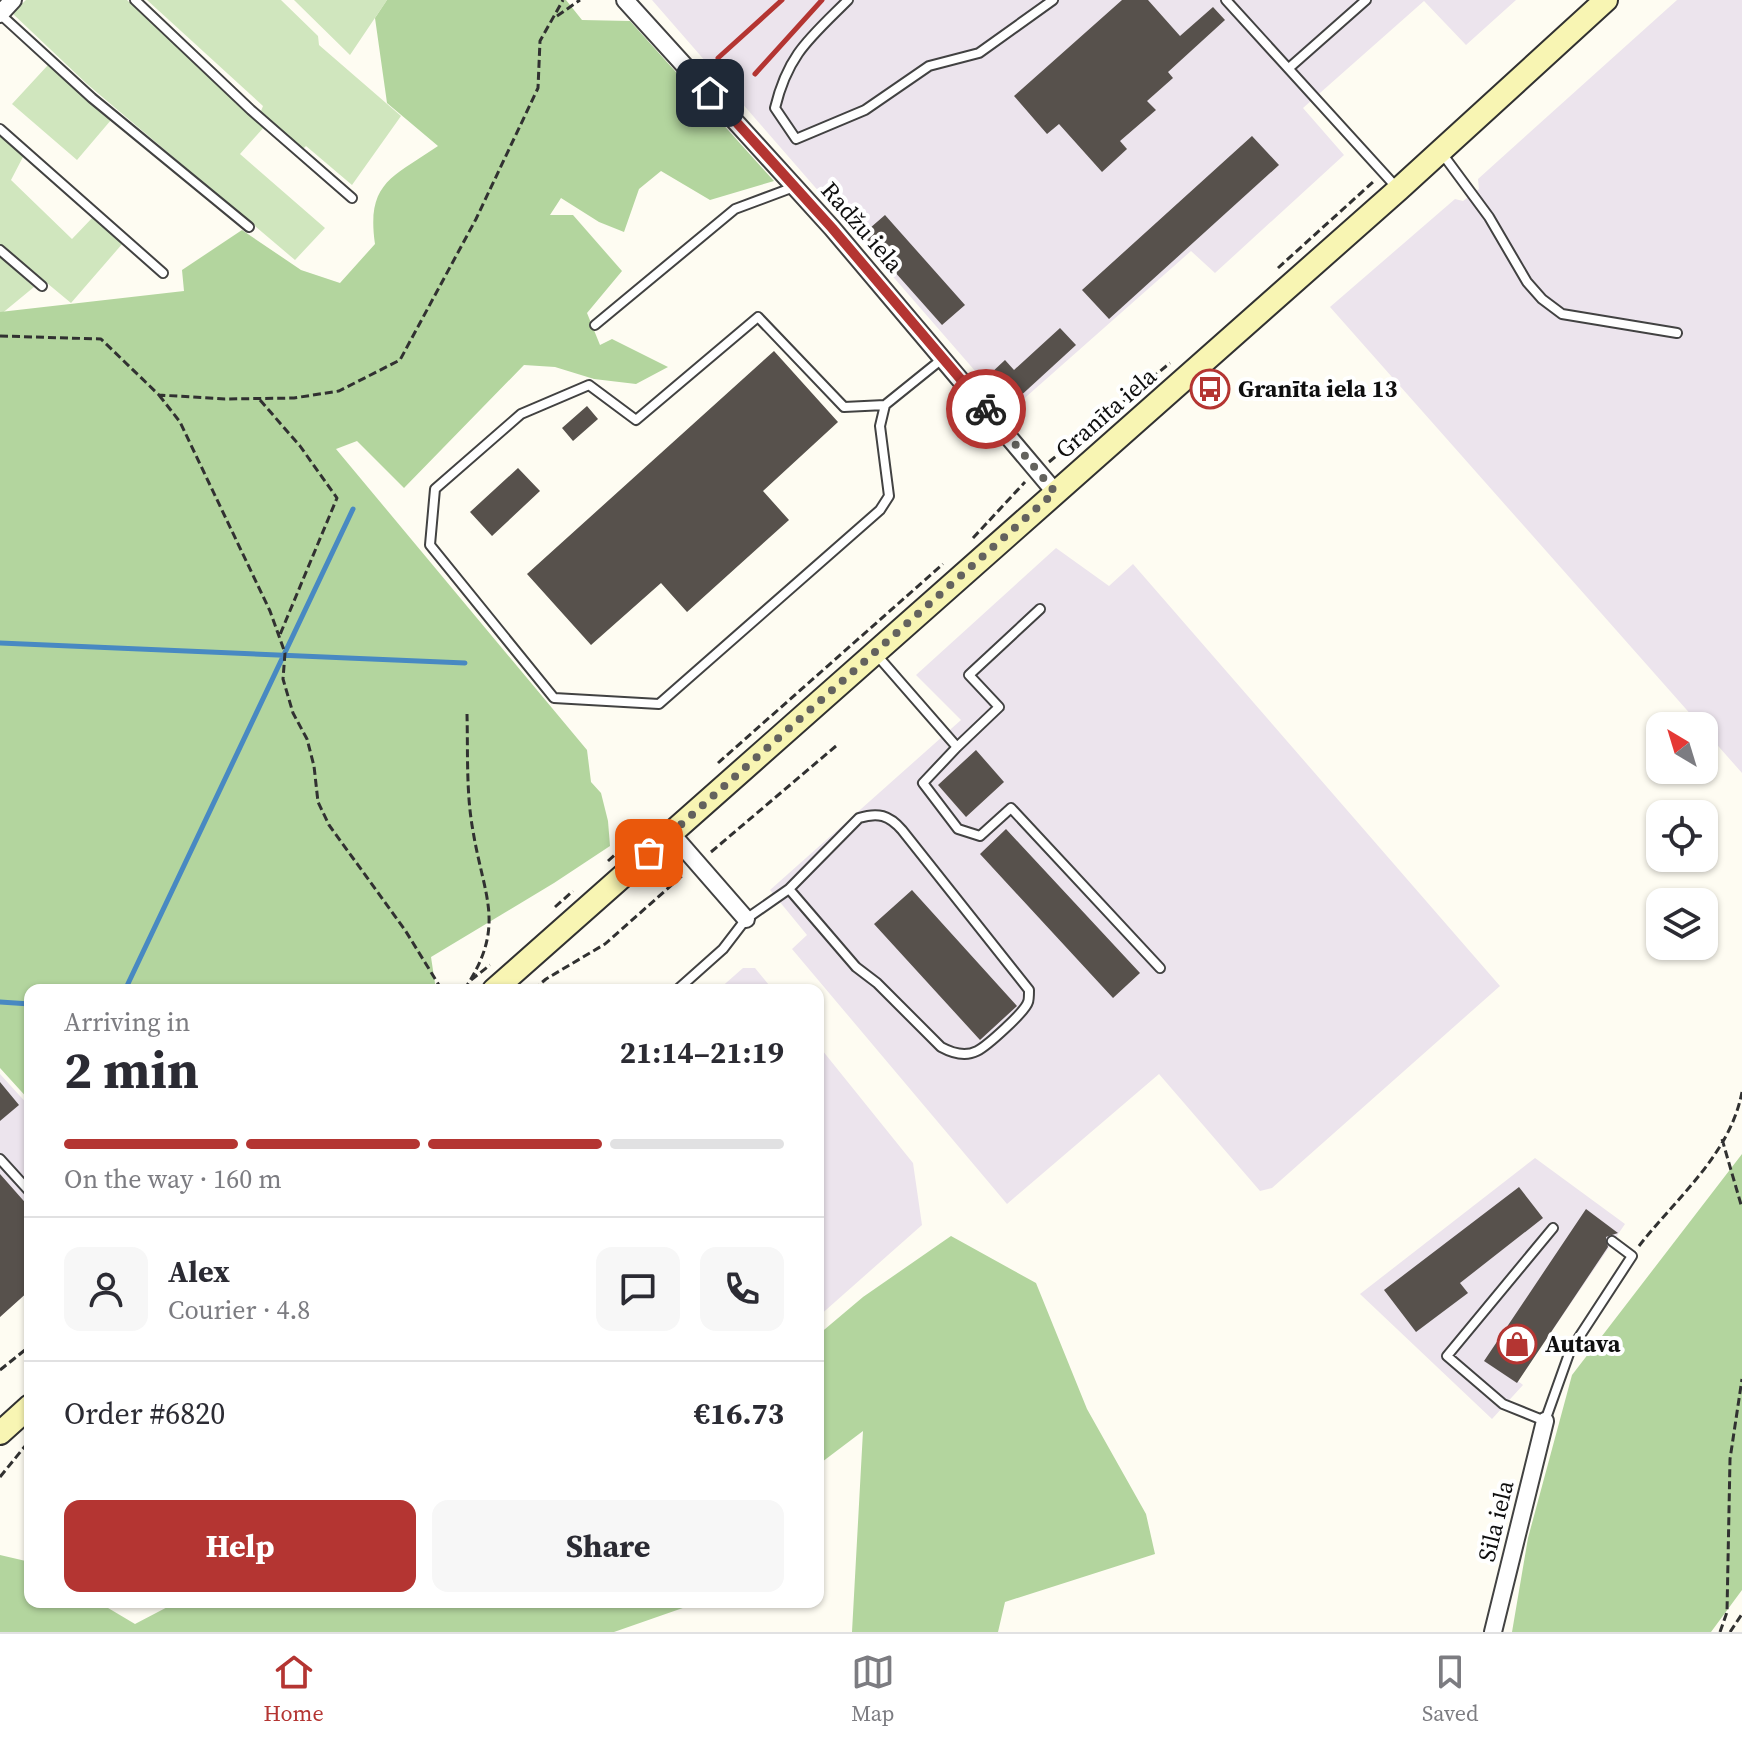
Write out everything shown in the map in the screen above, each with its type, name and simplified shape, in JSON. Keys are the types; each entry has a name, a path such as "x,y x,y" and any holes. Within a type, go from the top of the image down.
{"main road":[{"name":"Granīta iela","path":"501,984 1399,189 1606,0"},
{"path":"0,1433 24,1411"}],"street":[{"path":"0,14 13,0"},
{"name":"Radžu iela","path":"625,0 795,187 1055,492"},
{"path":"671,833 746,919"},
{"name":"Sila iela","path":"1493,1632 1545,1421"}],"lane":[{"path":"135,0 251,110 352,198"},
{"path":"848,0 804,44 783,76 775,108 796,139 865,110 929,66 979,53 1053,0"},
{"path":"1226,0 1399,189"},
{"path":"1289,68 1366,0"},
{"path":"0,14 92,98 249,227"},
{"path":"0,129 163,273"},
{"path":"1440,151 1489,217 1527,282 1542,299 1562,314 1677,333"},
{"path":"595,325 735,209 795,187"},
{"path":"0,250 42,286"},
{"path":"885,405 880,426 889,496 880,510 659,704 554,698 430,545 435,489 521,414 589,385 636,420 758,317 844,407 885,405 943,358"},
{"path":"1040,609 969,675 999,707 923,783 958,829 980,836 1011,808 1160,968"},
{"path":"875,652 957,747"},
{"path":"684,984 723,949 746,919 789,889 859,818 872,814 884,815 902,830 1029,990 1029,1001 1020,1013 977,1051 961,1054 950,1052 856,967 789,889"},
{"path":"0,1159 24,1185"},
{"path":"1553,1228 1447,1356 1503,1404 1545,1421 1570,1351 1632,1256 1612,1241"}],"path":[{"path":"159,395 294,398 339,391 400,360 476,219 538,88 540,41 563,0"},
{"path":"554,18 580,0"},
{"path":"0,336 101,339 159,395 180,422 270,611 285,653 283,679 293,713 307,739 314,766 318,802 329,825 405,930 438,984"},
{"path":"258,398 300,446 337,498 279,637"},
{"path":"467,714 472,830 491,912 490,933 467,984"},
{"path":"1632,1256 1703,1173 1738,1112 1742,1092"},
{"path":"1722,1139 1742,1208"},
{"path":"0,1370 24,1351"},
{"path":"1720,1632 1727,1612 1730,1459 1742,1379"},
{"path":"0,1477 24,1447"},
{"path":"1730,1632 1742,1614"}],"shaded area":[{"path":"652,0 1516,0 1466,45 1424,1 1303,108 1344,155 1215,273 1191,251 1010,411"},
{"path":"1677,0 1742,0 1742,773 1718,746 1718,712 1689,712 1330,307 1455,199 1463,201 1479,189 1478,179"},
{"path":"1056,548 1109,586 1133,564 1500,986 1272,1188 1260,1191 1159,1074 1007,1204 792,949 807,935 770,890 961,720 916,675"},
{"path":"743,968 755,968 768,984 725,984"},
{"path":"824,1052 913,1163 922,1225 824,1312"},
{"path":"0,1074 24,1100 24,1295 0,1317"},
{"path":"1535,1158 1625,1224 1518,1381 1523,1385 1492,1419 1360,1294"}],"green space":[{"path":"26,0 127,0 265,126 240,154 325,228 295,260 87,84 12,13"},
{"path":"147,0 281,0 318,36 319,45 401,116 352,185 306,146 302,150 261,111 263,106"},
{"path":"294,0 387,0 350,55"},
{"path":"387,0 566,0 582,20 630,21 774,181 710,200 661,171 639,189 624,232 599,222 561,198 550,215 573,215 622,271 587,313 600,345 612,339 668,367 636,384 594,379 555,367 524,365 404,488 357,441 336,449 587,750 591,782 601,793 608,821 610,846 431,957 435,984 24,984 24,1094 0,1068 0,312 184,291 182,270 242,230 301,270 340,283 375,244 375,207 386,183 438,146 387,103 375,18"},
{"path":"48,65 111,120 77,160 12,104"},
{"path":"0,133 24,155 11,180 72,239 94,216 123,243 71,303 0,244"},
{"path":"0,257 34,287 0,315"},
{"path":"1742,1154 1742,1590 1711,1632 1512,1632 1528,1538 1572,1375"},
{"path":"951,1236 1036,1283 1087,1409 1146,1514 1155,1554 1005,1602 998,1632 852,1632 863,1431 824,1460 824,1330 863,1297"},
{"path":"0,1555 24,1561 24,1608 108,1608 135,1624 166,1608 683,1608 614,1632 0,1632"}],"building":[{"path":"1122,0 1148,0 1180,36 1213,7 1225,20 1168,72 1173,78 1147,101 1156,110 1120,141 1127,149 1102,172 1059,124 1047,134 1014,96"},
{"path":"1252,136 1279,165 1109,319 1082,290"},
{"path":"885,215 965,305 942,325 862,235"},
{"path":"1060,328 1076,345 1015,401 990,374 1005,360 1014,370"},
{"path":"774,351 838,422 763,491 789,520 687,612 661,583 591,645 527,574"},
{"path":"587,406 598,419 573,441 562,428"},
{"path":"518,468 540,491 492,536 470,512"},
{"path":"976,750 1004,782 966,817 938,785"},
{"path":"1006,829 1140,973 1113,998 980,854"},
{"path":"912,890 1017,1006 980,1040 874,924"},
{"path":"0,1082 19,1105 0,1121"},
{"path":"0,1174 24,1201 24,1295 0,1317"},
{"path":"1519,1187 1543,1218 1460,1283 1468,1293 1416,1332 1384,1290"},
{"path":"1586,1209 1618,1233 1606,1237 1608,1247 1517,1383 1484,1361"}],"waterway":[{"path":"128,984 353,509"},
{"path":"0,643 465,663"},
{"path":"0,1002 24,1004"}],"railway":[{"path":"718,58 782,0"},
{"path":"755,74 822,0"}],"way so far":[{"path":"649,853 1055,492 986,409"}],"place":[{"name":"Granīta iela 13","path":"1210,389"},
{"name":"Autava","path":"1517,1344"}],"route":[{"path":"710,93 832,228 986,409"}]}
